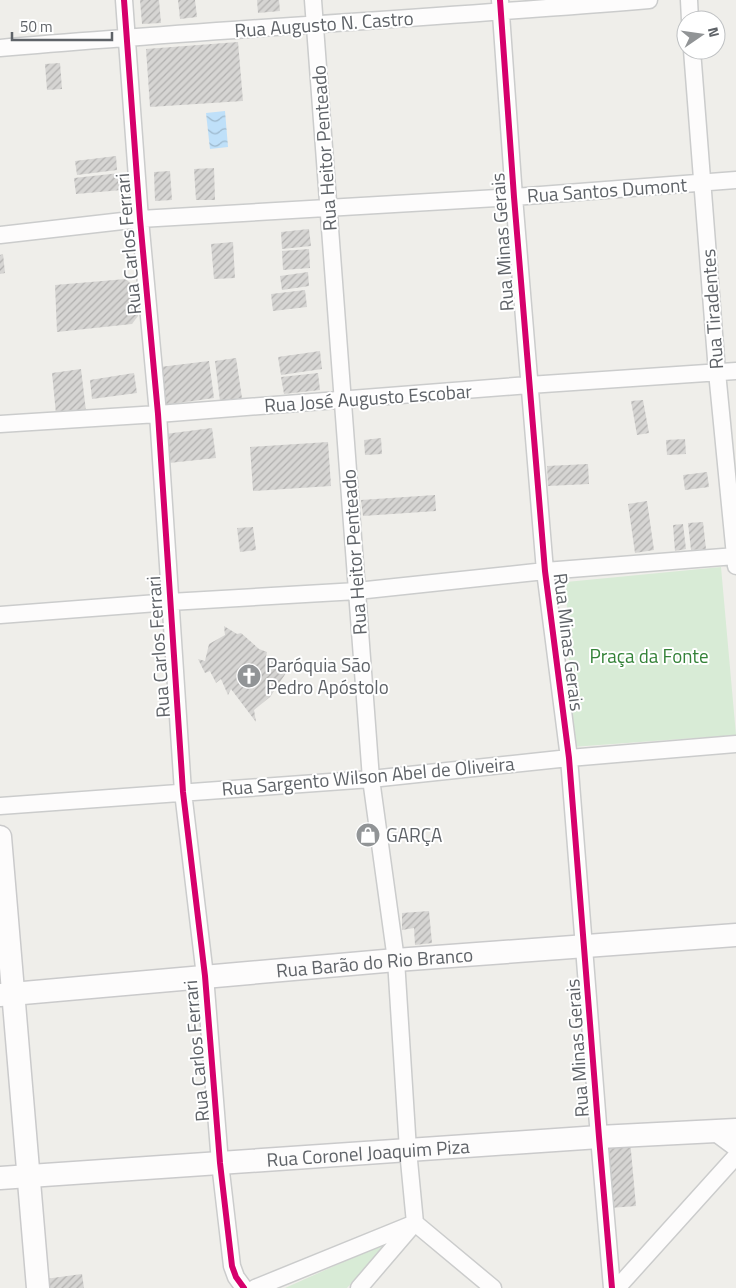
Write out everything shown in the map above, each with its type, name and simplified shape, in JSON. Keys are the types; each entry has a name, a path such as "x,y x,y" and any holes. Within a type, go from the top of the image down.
{"main road":[{"path":"0,837 7,995 29,1176 38,1288"},
{"name":"Rua Barão do Rio Branco","path":"7,995 396,960 736,935"},
{"name":"Rua Coronel Joaquim Piza","path":"0,1178 599,1137 736,1130"}],"street":[{"name":"Rua Carlos Ferrari","path":"124,0 140,219 158,414 183,792 205,976 220,1163 232,1266 236,1277 244,1288"},
{"name":"Rua Heitor Penteado","path":"313,0 371,778 396,960 408,1150 415,1223"},
{"name":"Rua Augusto N. Castro","path":"0,48 126,37 315,25 501,6 649,0"},
{"name":"Rua Minas Gerais","path":"501,6 528,385 545,571 568,758 612,1288"},
{"name":"Rua Tiradentes","path":"693,60 717,372 736,560"},
{"name":"Rua Santos Dumont","path":"0,235 140,219 514,198 736,180"},
{"name":"Rua José Augusto Escobar","path":"0,424 736,371"},
{"path":"0,615 170,602 357,591 545,571 736,560"},
{"name":"Rua Sargento Wilson Abel de Oliveira","path":"0,806 371,778 568,758 736,744"},
{"path":"714,1131 736,1148"},
{"path":"617,1288 736,1156"},
{"path":"255,1288 415,1223"},
{"path":"358,1288 415,1223"},
{"path":"415,1223 493,1288"}],"green space":[{"name":"Praça da Fonte","path":"721,567 736,735 572,747 566,582"},
{"path":"388,1242 347,1288 285,1288"}],"water":[{"path":"225,111 228,147 210,149 206,113"}],"building":[{"path":"140,0 159,0 161,23 142,24"},
{"path":"178,0 195,0 197,17 180,19"},
{"path":"257,0 279,0 280,11 258,13"},
{"path":"238,42 243,101 150,107 146,49"},
{"path":"60,63 62,89 47,90 45,64"},
{"path":"116,156 117,170 77,175 75,161"},
{"path":"214,168 215,200 196,200 194,169"},
{"path":"170,171 172,200 155,201 154,172"},
{"path":"120,173 122,190 76,194 74,178"},
{"path":"309,229 311,246 282,249 281,232"},
{"path":"233,242 235,278 214,279 211,244"},
{"path":"309,249 310,268 283,270 282,251"},
{"path":"3,254 5,273 0,274 0,255"},
{"path":"308,272 309,286 282,290 280,276"},
{"path":"126,279 134,287 138,316 132,324 57,332 55,285"},
{"path":"305,290 307,307 273,311 271,294"},
{"path":"320,351 322,369 281,375 278,357"},
{"path":"236,358 242,398 220,401 215,361"},
{"path":"209,361 214,398 165,405 160,367"},
{"path":"81,369 86,411 56,414 52,373"},
{"path":"134,373 137,393 92,399 90,380"},
{"path":"318,373 320,390 284,394 281,377"},
{"path":"643,400 649,433 637,435 631,401"},
{"path":"212,428 216,458 169,463 165,434"},
{"path":"381,438 382,454 365,455 364,440"},
{"path":"685,439 686,454 667,455 666,440"},
{"path":"328,442 331,486 253,491 250,447"},
{"path":"588,464 589,484 548,486 547,466"},
{"path":"707,472 709,487 685,490 683,475"},
{"path":"435,495 436,511 363,516 361,500"},
{"path":"647,501 654,550 635,553 628,504"},
{"path":"703,522 706,549 691,550 688,523"},
{"path":"683,524 686,549 675,551 673,525"},
{"path":"253,527 256,550 240,552 237,528"},
{"name":"Paróquia São Pedro Apóstolo","path":"224,626 237,634 241,633 259,649 267,652 266,657 276,663 278,668 286,673 270,697 254,710 256,722 231,689 228,695 221,679 216,683 210,671 205,673 198,659 205,661 209,644 225,635"},
{"path":"429,911 432,943 415,945 414,928 402,930 402,913"},
{"path":"603,1140 630,1140 636,1206 610,1208"},
{"path":"82,1274 84,1288 46,1288 45,1279"}],"cycle path":[{"path":"124,0 140,219 158,414 183,792 205,976 220,1163 232,1266 236,1277 244,1288"},
{"path":"500,0 514,197 545,571 569,758 612,1288"}],"place":[{"name":"Paróquia São Pedro Apóstolo","path":"249,676"},
{"name":"GARÇA","path":"368,835"}]}
